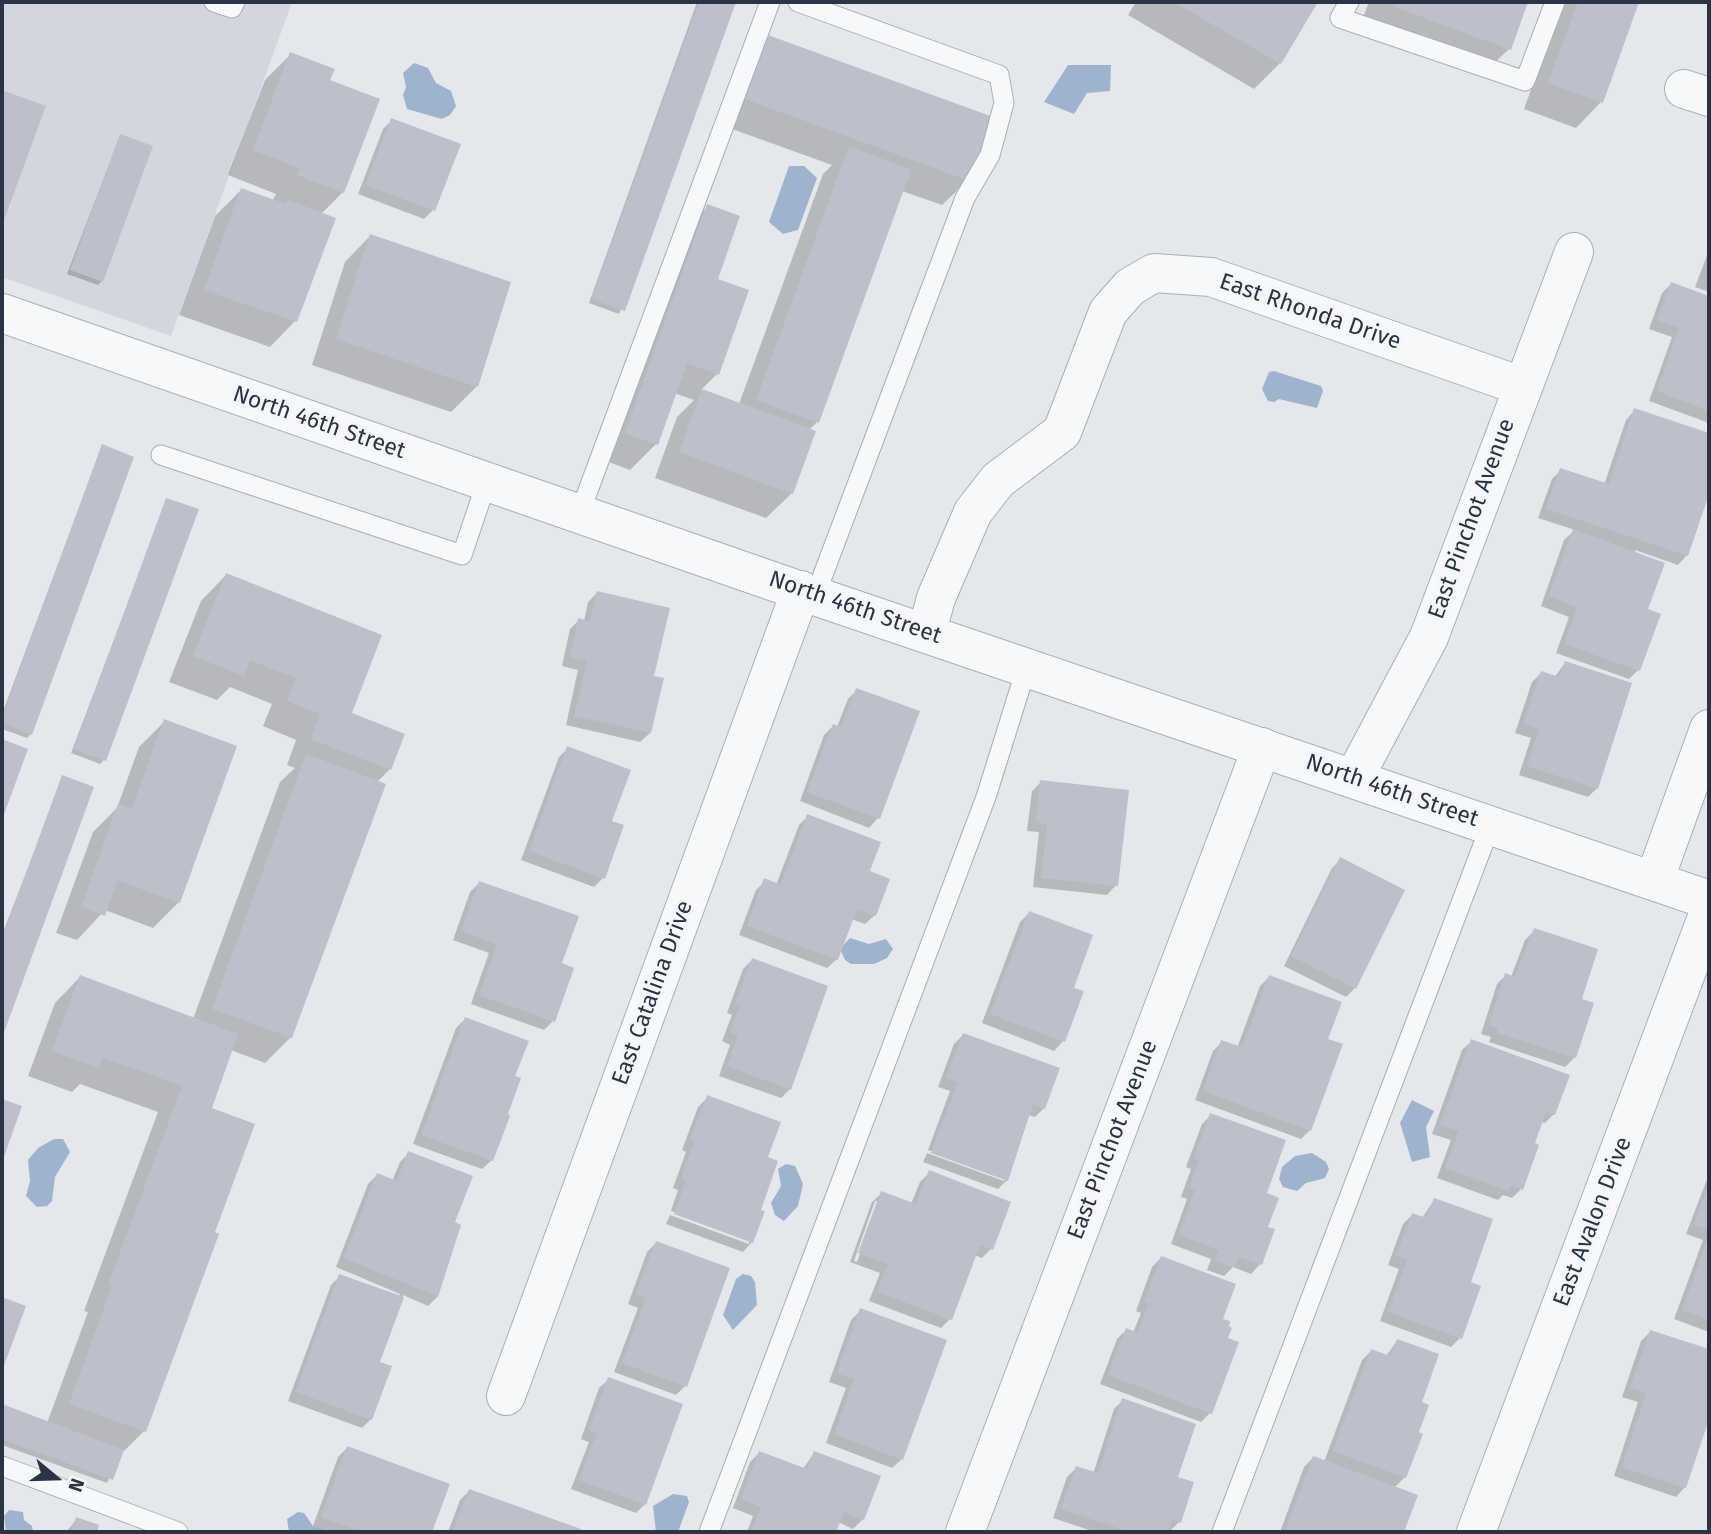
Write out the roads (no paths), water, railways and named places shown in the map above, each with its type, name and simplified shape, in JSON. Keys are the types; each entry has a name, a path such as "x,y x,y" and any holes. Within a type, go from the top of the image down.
{"street":[{"name":"East Pinchot Avenue","path":"1354,778 1429,636 1521,386 1574,252"},
{"name":"East Rhonda Drive","path":"927,632 936,598 973,512 998,480 1062,432 1108,312 1130,287 1154,272 1211,277 1521,386"},
{"name":"North 46th Street","path":"2,313 808,593 1709,900"},
{"name":"East Catalina Drive","path":"506,1396 808,593"},
{"path":"1654,881 1709,729"},
{"name":"East Pinchot Avenue","path":"965,1532 1262,747"},
{"name":"East Avalon Drive","path":"1476,1532 1709,912"}],"lane":[{"path":"214,2 233,8 235,2"},
{"path":"580,512 770,2"},
{"path":"798,2 999,75 1004,103 990,155 965,198 808,593"},
{"path":"1349,2 1340,18 1525,81 1555,2"},
{"path":"162,455 462,555 487,481"},
{"path":"709,1532 986,797 1027,666"},
{"path":"1222,1532 1491,824"},
{"path":"2,1466 178,1532"}],"water":[{"path":"414,63 428,68 436,83 451,91 456,106 450,115 442,119 407,109 403,95 406,87 403,73"},
{"path":"1068,65 1111,65 1110,91 1087,93 1074,114 1044,102"},
{"path":"789,166 804,166 817,178 798,230 783,234 769,222"},
{"path":"1274,371 1321,386 1323,391 1317,408 1279,399 1268,401 1262,389 1269,372"},
{"path":"850,938 869,944 886,939 893,949 887,958 874,964 851,964 845,960 840,949"},
{"path":"1412,1100 1434,1111 1426,1127 1430,1157 1412,1162 1400,1123"},
{"path":"54,1139 63,1139 70,1152 55,1177 52,1201 47,1206 37,1207 26,1196 30,1181 28,1160 38,1148"},
{"path":"1312,1153 1326,1162 1329,1169 1325,1178 1306,1183 1297,1191 1283,1187 1279,1179 1282,1167 1295,1156"},
{"path":"786,1164 795,1166 803,1184 798,1206 784,1221 775,1215 771,1203 781,1186 778,1169"},
{"path":"743,1274 751,1276 755,1282 757,1305 733,1330 723,1315 736,1279"},
{"path":"673,1494 687,1496 689,1502 678,1532 656,1532 653,1506"},
{"path":"9,1510 23,1512 24,1520 32,1526 33,1532 6,1532 4,1516"},
{"path":"298,1512 304,1513 313,1526 331,1532 289,1532 287,1519"}]}
